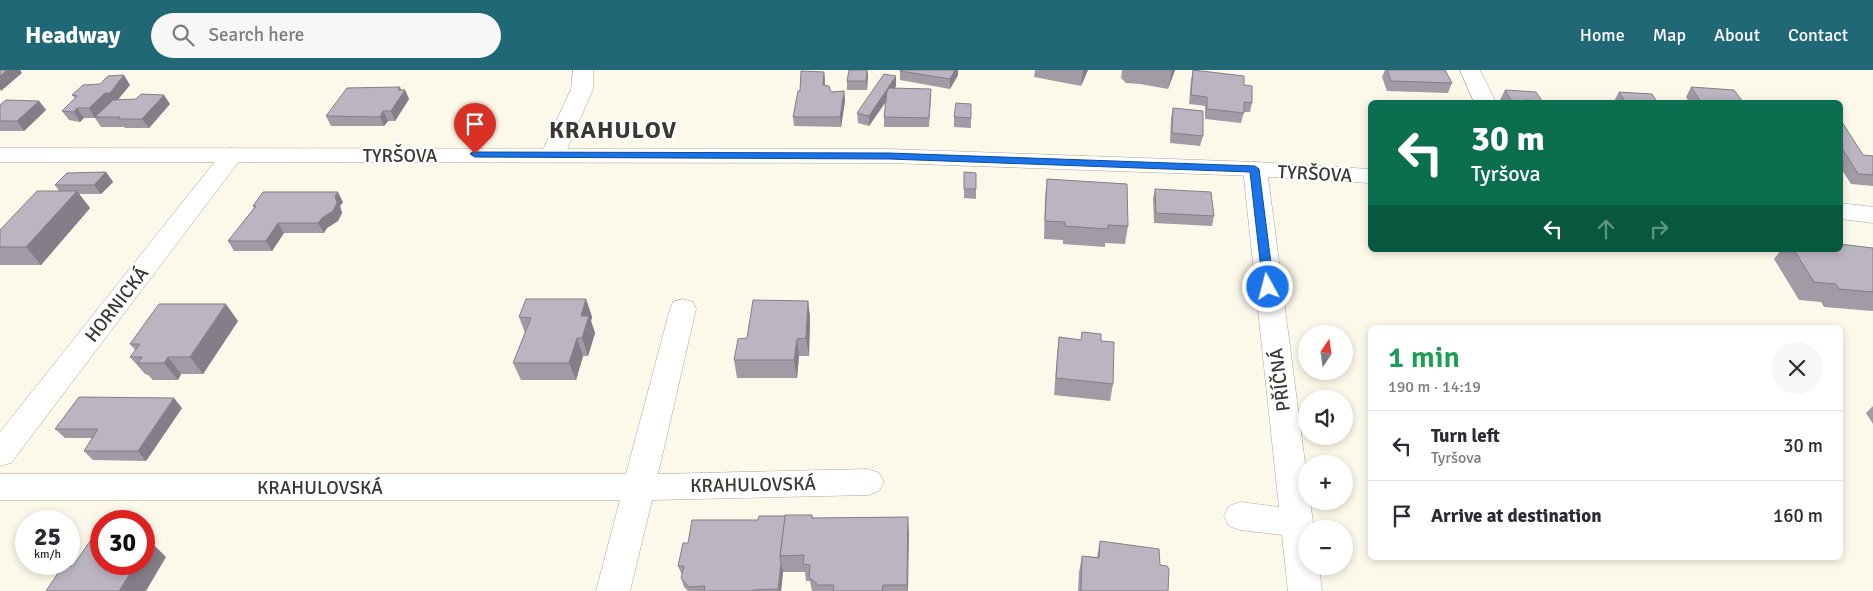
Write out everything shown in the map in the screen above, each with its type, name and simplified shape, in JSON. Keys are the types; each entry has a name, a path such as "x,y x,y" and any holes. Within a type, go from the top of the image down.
{"street":[{"path":"552,154 582,89 583,70"},
{"path":"1470,70 1484,100"},
{"name":"HORNICKÁ","path":"0,454 232,154"},
{"name":"TYRŠOVA","path":"0,155 552,154 889,156 1255,169 1368,176"},
{"name":"PŘÍČNÁ","path":"1255,169 1305,591"},
{"path":"1843,211 1873,215"},
{"path":"613,591 682,309"},
{"name":"KRAHULOVSKÁ","path":"0,488 639,487 868,482"},
{"path":"1240,516 1296,523"}],"building":[{"path":"0,70 7,70 0,76"},
{"path":"849,70 867,70 866,81 847,81"},
{"path":"900,70 955,70 950,79"},
{"path":"1193,70 1244,76 1244,85 1252,86 1252,103 1244,102 1244,113 1207,109 1207,97 1191,95"},
{"path":"1387,70 1445,70 1452,83 1391,81"},
{"path":"801,71 824,72 823,85 829,86 831,92 844,91 840,117 793,117 798,91 800,91"},
{"path":"884,74 896,76 869,116 857,113"},
{"path":"124,75 110,93 105,93 89,108 77,108 74,112 62,111 77,96 72,95 83,85 100,84 108,76"},
{"path":"400,87 398,90 405,90 391,111 383,111 380,117 326,116 347,88"},
{"path":"1691,87 1734,90 1742,100 1700,100"},
{"path":"889,88 931,89 929,118 884,117"},
{"path":"1505,90 1536,92 1541,100 1524,100 1511,100"},
{"path":"1619,92 1652,94 1656,100 1624,100"},
{"path":"141,94 164,95 142,119 95,117 113,100 136,99"},
{"path":"6,100 39,101 17,121 0,121 0,105"},
{"path":"956,103 971,104 971,118 954,117"},
{"path":"1173,108 1203,111 1203,136 1172,133"},
{"path":"1843,124 1863,155 1873,156 1873,175 1858,174 1843,150"},
{"path":"106,172 94,185 55,185 67,173"},
{"path":"964,172 976,173 976,189 964,189"},
{"path":"1047,179 1127,184 1128,226 1108,225 1108,229 1065,226 1065,222 1045,221"},
{"path":"1155,189 1211,192 1214,216 1156,213"},
{"path":"37,191 77,191 26,247 0,247 0,230"},
{"path":"263,192 338,192 335,196 337,203 333,211 318,223 278,223 266,241 228,241 256,206 253,206"},
{"path":"1843,244 1873,248 1873,292 1839,289 1836,284 1814,282 1795,252 1843,252"},
{"path":"526,299 586,299 581,316 589,316 582,338 577,338 569,363 513,363 531,318 519,317"},
{"path":"753,300 808,301 806,338 797,339 794,360 734,360 738,339 747,338"},
{"path":"159,304 226,304 190,357 168,357 164,363 138,363 142,357 130,357 140,344 130,344"},
{"path":"1082,332 1101,334 1101,341 1114,342 1113,384 1056,378 1059,337 1081,340"},
{"path":"79,397 174,398 138,451 84,451 98,429 55,429"},
{"path":"785,515 812,515 812,518 908,517 907,585 883,585 882,591 833,591 834,585 818,585 809,577 810,565 803,564 804,555 780,556"},
{"path":"759,516 785,516 778,589 704,591 705,586 689,587 681,578 684,566 678,566 683,543 688,543 692,520 758,520"},
{"path":"90,541 90,575 129,575 119,591 46,591 57,575 80,575 80,556"},
{"path":"1100,541 1159,549 1160,565 1167,566 1169,569 1168,591 1081,591 1082,556 1099,558"}],"district":[{"name":"KRAHULOV","path":"613,130"}],"route":[{"path":"475,154 889,156 1255,169 1268,287"}]}
